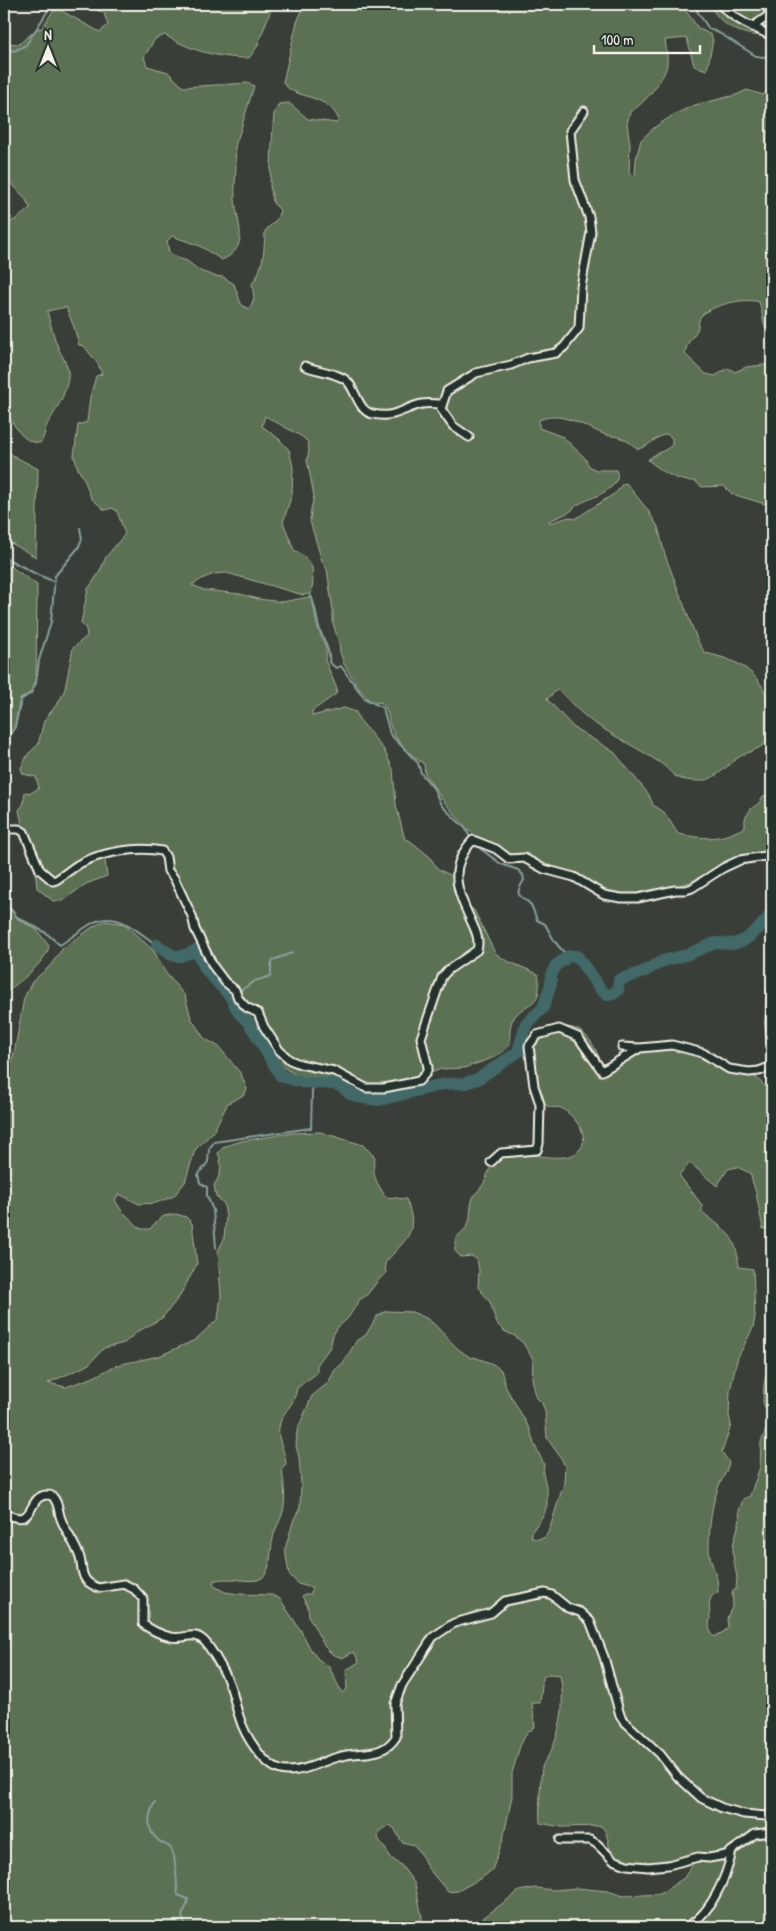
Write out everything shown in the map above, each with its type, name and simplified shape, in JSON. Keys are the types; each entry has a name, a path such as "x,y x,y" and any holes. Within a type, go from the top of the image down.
{"street":[{"path":"720,4 727,11 752,27 772,36"},
{"path":"752,27 770,15 766,4"},
{"path":"469,437 454,426 441,409 441,404 447,391 469,376 488,369 512,365 528,358 556,353 564,347 579,328 581,286 591,232 589,217 576,180 570,131 584,111"},
{"path":"305,366 341,376 350,385 361,405 368,413 389,415 422,404 441,404"},
{"path":"4,829 24,832 40,870 53,880 56,880 80,864 105,855 130,850 162,851 166,857 168,871 174,878 213,966 225,982 235,990 238,998 246,1006 258,1013 268,1035 279,1050 290,1060 315,1068 334,1070 357,1085 374,1089 404,1085 419,1081 424,1077 428,1068 421,1038 442,977 448,970 477,950 478,939 459,892 456,871 458,861 473,840 496,849 509,859 524,858 544,869 574,877 604,895 621,898 638,898 675,890 686,890 740,860 772,855"},
{"path":"772,990 770,1024 772,1046"},
{"path":"491,1162 501,1153 537,1150 539,1144 540,1104 534,1086 529,1046 537,1035 559,1029 578,1037 602,1071 640,1048"},
{"path":"622,1047 640,1048 664,1045 680,1047 702,1053 729,1069 759,1072 772,1066"},
{"path":"4,1512 12,1517 24,1517 29,1514 39,1498 44,1495 50,1495 54,1498 61,1520 80,1558 83,1575 86,1580 99,1588 128,1585 140,1594 143,1599 143,1624 172,1637 193,1635 206,1642 226,1674 235,1698 238,1716 248,1737 260,1756 280,1770 296,1770 346,1754 375,1753 387,1748 396,1737 396,1704 402,1685 434,1637 454,1623 491,1613 505,1601 545,1593 552,1595 568,1608 580,1612 590,1622 604,1657 620,1715 624,1721 660,1754 678,1777 701,1798 722,1808 744,1814 772,1815"},
{"path":"560,1840 590,1840 597,1844 613,1860 627,1865 648,1867 668,1865 698,1857 708,1858 726,1855 755,1834 772,1832"},
{"path":"685,1927 700,1918 719,1889 728,1870 732,1851"}],"green space":[{"path":"85,4 273,4 257,47 249,58 227,57 195,49 165,35 155,39 144,57 147,66 168,72 183,87 249,83 254,86 235,148 235,195 240,234 237,248 231,255 222,260 200,246 172,236 167,241 169,252 177,258 187,261 200,271 223,277 234,284 241,304 246,308 250,308 254,298 252,284 261,265 265,231 277,219 280,210 273,203 270,185 274,114 279,104 289,103 308,119 336,123 339,120 334,111 327,105 319,100 294,92 283,82 297,22 305,4 681,4 698,28 711,35 713,40 707,70 694,66 687,38 665,40 667,65 662,78 641,104 630,112 627,124 630,144 629,173 635,176 636,159 641,140 655,127 675,114 695,105 736,95 747,90 763,95 772,85 772,333 765,328 759,302 738,301 729,303 707,311 702,315 685,354 706,374 715,376 728,368 735,372 746,367 772,364 772,506 732,494 724,486 702,487 695,481 675,478 659,468 648,460 672,445 672,438 667,434 638,449 621,438 606,435 565,418 548,417 539,420 539,428 563,437 585,458 589,466 596,470 616,470 617,476 616,482 611,487 578,505 571,511 549,521 550,523 569,517 575,519 617,492 622,484 626,483 647,509 658,527 665,555 698,642 705,653 740,665 757,679 764,689 768,700 771,734 764,744 739,757 716,776 703,780 686,780 677,777 659,762 594,723 558,689 547,699 573,727 614,752 649,795 653,805 664,812 678,834 712,838 736,832 745,827 745,818 763,796 772,794 772,852 754,854 731,861 690,882 638,895 607,893 511,855 477,837 444,802 425,774 424,764 399,742 392,731 387,712 382,703 370,701 360,690 344,664 333,623 327,569 322,561 310,521 314,496 307,460 308,442 301,436 265,416 262,426 279,439 289,450 293,467 292,494 283,522 294,550 304,556 312,567 313,581 311,594 303,595 227,573 209,576 192,585 204,590 240,594 258,599 282,602 310,597 317,626 325,645 325,660 337,689 336,694 312,711 312,716 344,708 356,712 359,719 384,750 393,769 396,805 405,840 409,840 429,856 438,869 454,877 456,894 460,902 474,910 495,953 505,960 538,974 539,986 536,999 517,1014 512,1021 510,1044 504,1051 490,1059 464,1068 441,1069 416,1079 368,1091 327,1078 299,1076 276,1062 266,1045 247,1001 217,968 202,940 192,907 170,867 163,848 133,847 104,853 107,876 86,884 62,901 53,901 37,888 33,851 23,828 19,810 23,805 25,792 31,793 39,788 36,777 23,774 21,768 28,754 38,745 44,721 60,700 65,689 73,648 87,636 86,629 81,623 88,589 99,573 106,557 125,534 117,511 112,508 105,510 91,498 74,456 78,425 87,422 90,397 96,376 102,374 98,364 84,346 79,345 66,307 47,311 57,345 65,361 68,377 62,398 47,424 40,443 27,440 4,410 4,213 10,222 17,219 30,208 25,198 4,175 4,43 19,44 37,29 42,28 53,11 60,10 100,32 108,25 104,13"},
{"path":"710,4 772,4 772,35 753,35 735,30 720,19"},
{"path":"4,446 12,455 38,469 36,557 11,543 4,554"},
{"path":"4,554 10,566 37,585 36,678 31,692 20,699 14,728 4,742"},
{"path":"4,903 18,919 37,930 49,946 43,959 23,979 4,993"},
{"path":"105,921 124,924 154,951 165,972 185,996 191,1018 204,1038 219,1047 241,1074 247,1089 244,1095 228,1103 213,1132 195,1150 185,1182 174,1196 156,1203 139,1204 119,1194 115,1200 121,1210 141,1229 150,1229 164,1216 176,1214 186,1217 192,1223 197,1264 179,1297 162,1318 137,1332 124,1343 104,1348 88,1365 48,1383 66,1387 94,1377 117,1365 159,1356 195,1340 218,1319 221,1296 218,1251 224,1239 226,1217 224,1204 216,1196 214,1185 221,1170 218,1153 225,1146 242,1141 292,1133 320,1132 363,1145 375,1157 375,1178 386,1197 406,1199 410,1210 412,1220 409,1234 385,1263 386,1274 381,1277 366,1296 360,1299 348,1318 338,1327 333,1335 330,1347 317,1365 317,1373 297,1388 294,1400 280,1423 279,1439 286,1464 282,1468 285,1501 282,1515 274,1534 268,1570 262,1578 253,1581 219,1579 213,1581 214,1586 225,1592 272,1595 280,1599 311,1650 318,1659 329,1667 342,1693 347,1689 346,1670 359,1662 354,1652 342,1658 332,1654 325,1647 309,1617 308,1607 302,1596 311,1594 312,1588 298,1584 289,1574 285,1549 294,1519 300,1508 301,1484 299,1457 296,1446 297,1431 312,1396 328,1383 357,1340 366,1335 377,1316 386,1311 412,1312 426,1318 458,1349 471,1358 474,1357 493,1364 501,1370 506,1388 530,1429 534,1444 544,1464 543,1474 547,1490 547,1505 544,1514 531,1533 532,1538 544,1538 549,1531 564,1483 565,1466 547,1438 545,1411 542,1403 536,1397 532,1378 533,1359 523,1343 515,1336 504,1331 497,1324 490,1302 478,1287 479,1271 477,1259 471,1256 461,1257 455,1251 457,1238 469,1222 471,1205 475,1194 484,1183 495,1161 504,1156 514,1154 564,1157 574,1154 581,1148 583,1143 582,1131 575,1120 561,1108 550,1107 544,1103 539,1091 533,1064 532,1049 534,1041 553,1028 563,1027 579,1030 590,1040 602,1064 606,1065 616,1061 619,1051 666,1048 691,1054 728,1071 747,1074 757,1078 772,1094 772,1228 763,1229 750,1173 737,1167 728,1169 717,1186 690,1163 679,1175 702,1205 702,1212 724,1229 733,1240 739,1267 753,1269 755,1317 753,1328 738,1357 730,1391 729,1415 731,1425 722,1452 729,1463 717,1490 711,1520 709,1553 718,1586 718,1592 714,1594 709,1603 709,1628 714,1637 725,1631 728,1626 727,1618 733,1605 732,1592 736,1589 737,1578 733,1545 743,1499 750,1496 760,1467 761,1442 768,1425 768,1416 763,1402 764,1385 772,1356 772,1927 471,1927 519,1891 536,1888 554,1890 577,1888 607,1891 624,1896 660,1894 684,1878 694,1861 691,1855 652,1863 624,1860 613,1857 606,1833 601,1826 561,1827 540,1823 542,1768 555,1742 562,1714 562,1684 560,1675 549,1674 543,1677 540,1703 532,1703 535,1727 526,1734 520,1746 512,1773 512,1796 503,1840 492,1870 458,1891 448,1892 427,1867 414,1845 402,1842 394,1828 389,1825 379,1831 378,1838 392,1859 401,1865 415,1884 422,1917 422,1927 4,1927 4,1091 15,1049 24,998 32,982 50,966 63,948 94,926"}],"waterway":[{"path":"4,48 14,51 26,45 49,9 58,4"},
{"path":"698,4 697,11 709,29 719,33 756,56 772,55"},
{"path":"4,207 11,218"},
{"path":"4,744 15,727 21,700 31,693 36,683 39,660 51,622 55,576 78,548 82,539 80,528"},
{"path":"4,557 53,581"},
{"path":"311,596 320,631 329,653 329,662 336,668 341,666 364,698 383,708 390,734 418,763 421,773 434,789 441,805 466,829 471,840"},
{"path":"474,844 501,864 518,870 523,875 524,880 519,890 520,896 531,905 537,920 545,924 555,942 568,957"},
{"path":"4,900 17,917 46,933 60,945 98,920 108,919 125,923 157,945"},
{"path":"157,945 176,956 196,950 206,970 230,996 239,1013 249,1023 281,1076 302,1082 334,1084 342,1087 350,1094 379,1100 444,1084 465,1083 478,1079 518,1052 526,1024 543,1008 551,984 551,976 556,965 569,956 577,956 600,989 607,995 613,994 618,990 619,980 643,972 663,961 686,955 715,943 733,944 745,940 772,913"},
{"path":"238,992 255,981 271,976 273,960 292,953"},
{"path":"216,1248 213,1210 207,1196 207,1187 200,1183 198,1175 208,1162 209,1149 214,1142 311,1128 312,1090 318,1082"},
{"path":"155,1802 149,1817 151,1832 159,1841 169,1846 172,1850 178,1895 188,1899 182,1916 187,1927"}]}
